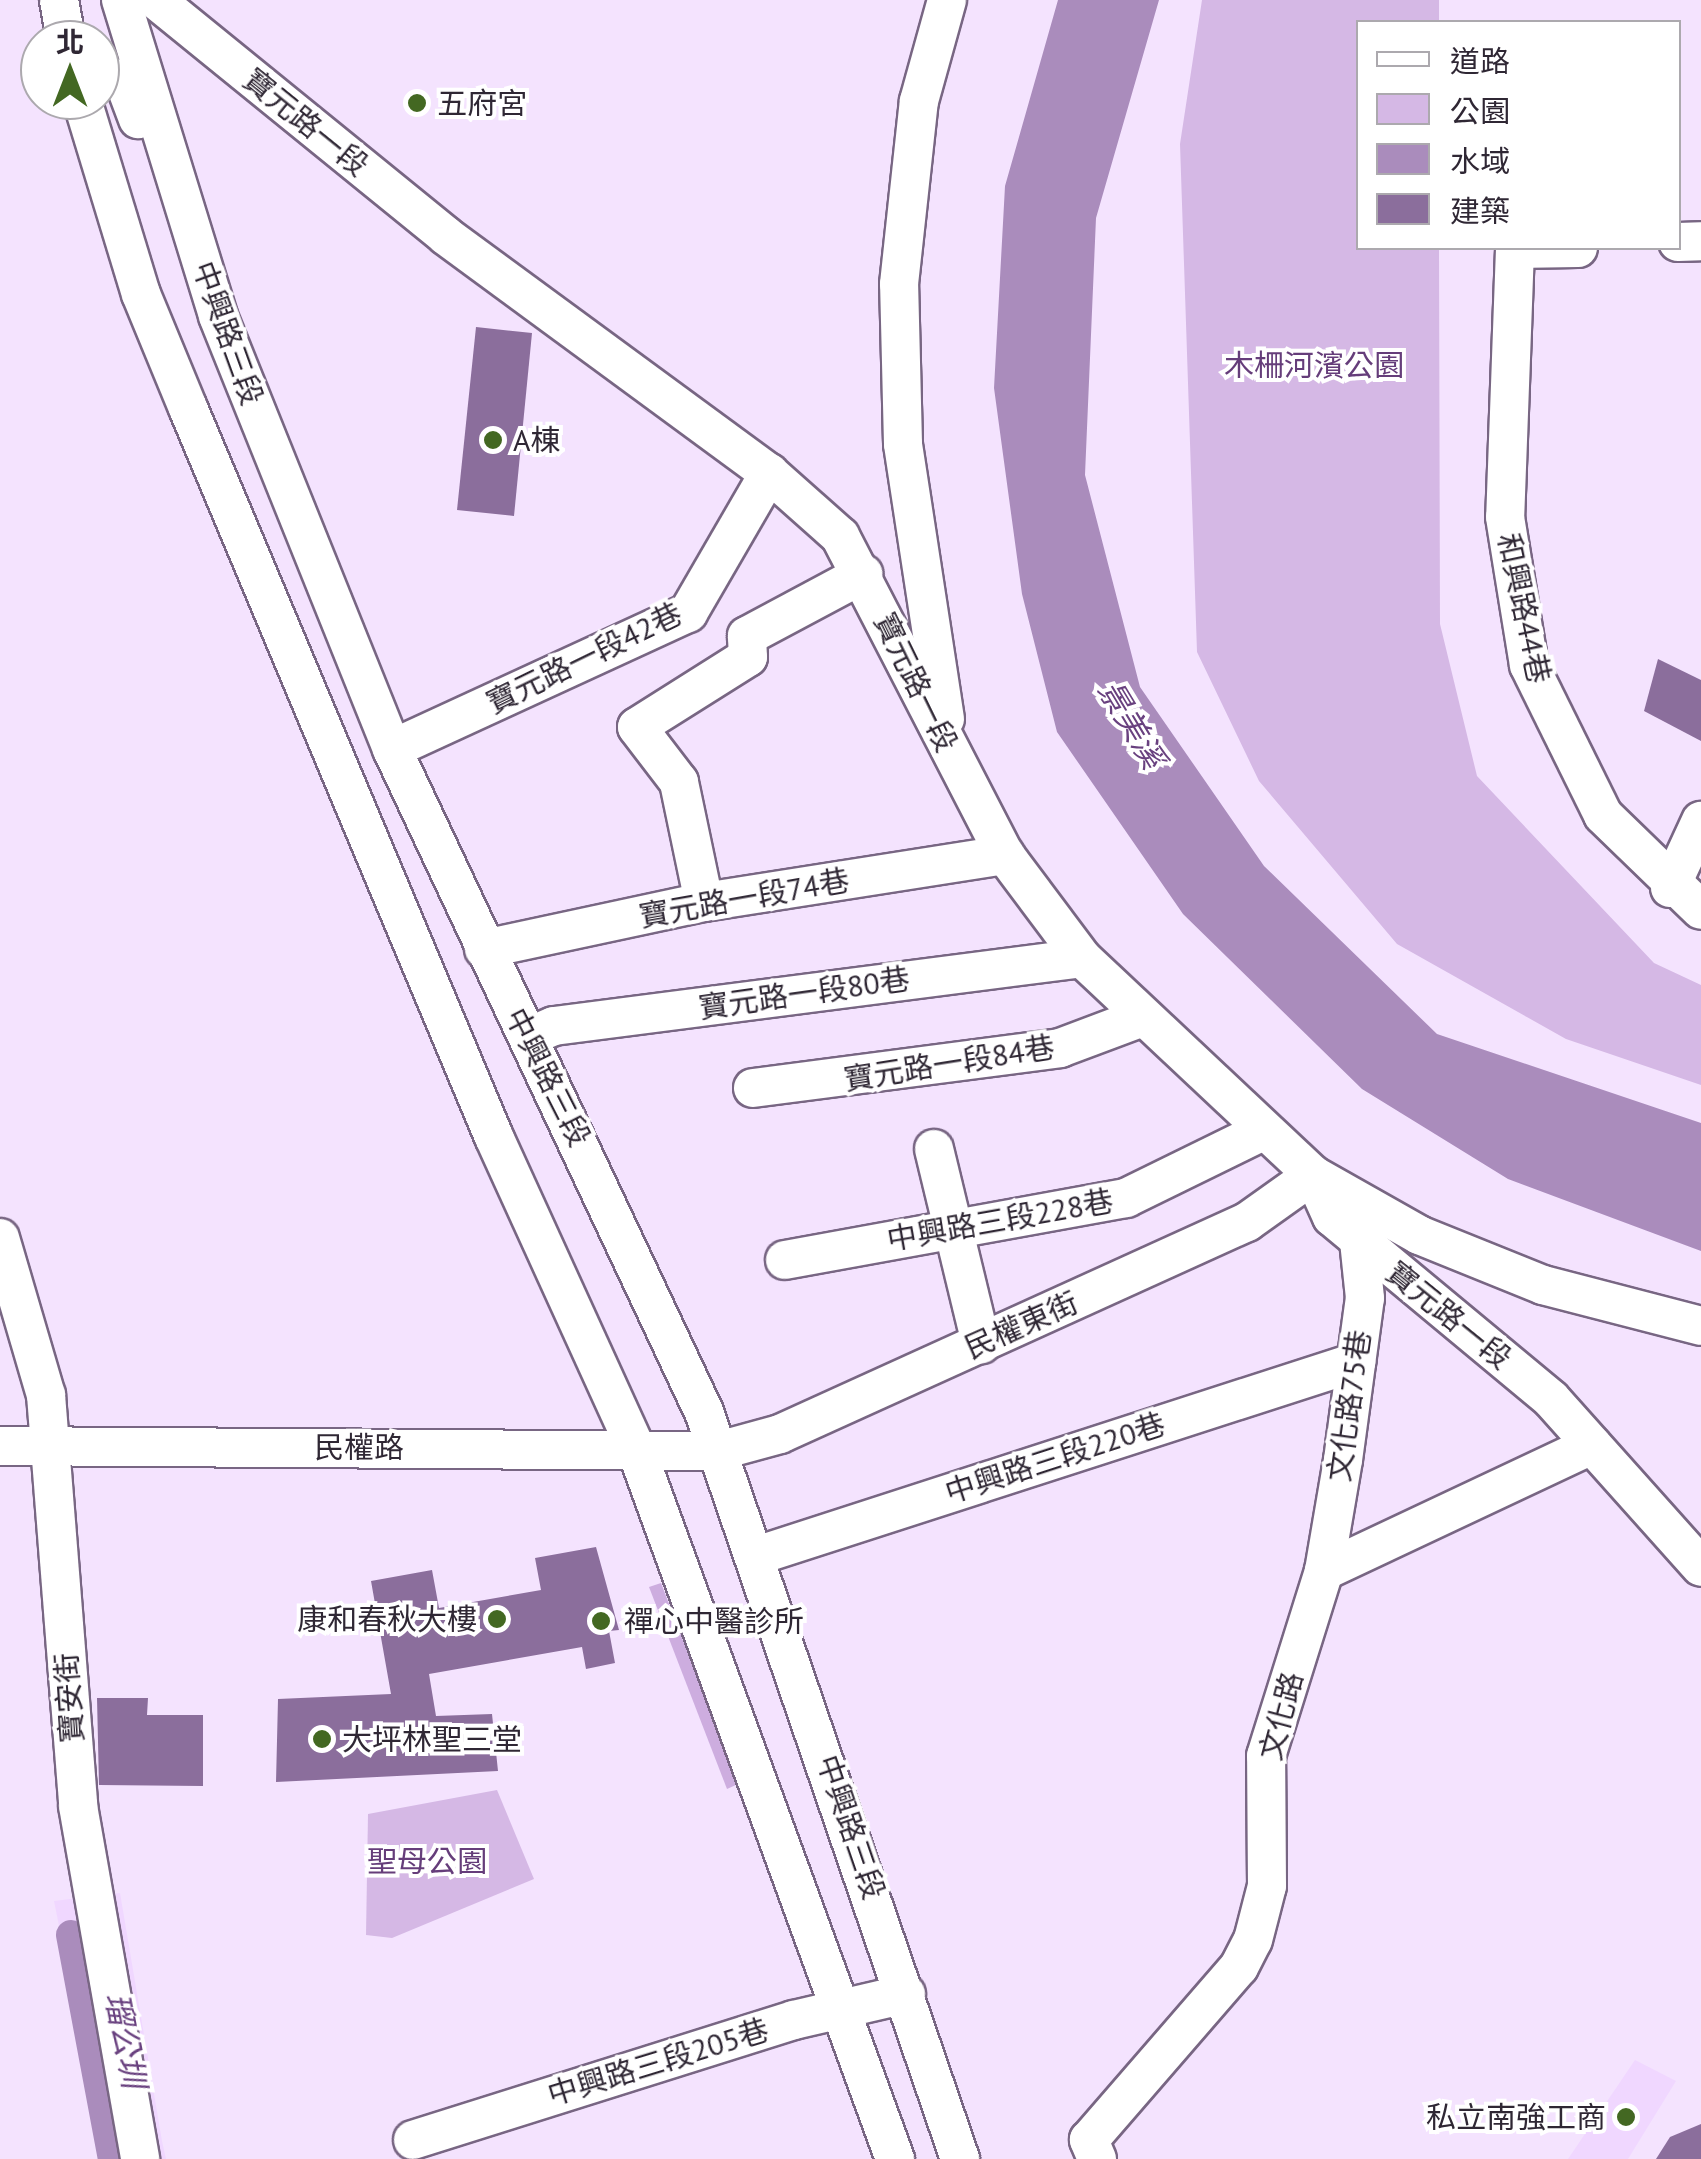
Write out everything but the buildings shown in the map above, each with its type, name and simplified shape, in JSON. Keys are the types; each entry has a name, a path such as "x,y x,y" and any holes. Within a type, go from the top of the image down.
{"street":[{"name":"中興路三段","path":"121,0 201,264 392,749 484,950 661,1308 718,1451 960,2159"},
{"name":"寶元路一段","path":"156,0 446,236 769,474 840,536 1005,855 1082,958 1260,1132 1313,1175 1332,1217 1551,1399 1701,1567"},
{"path":"948,0 919,101 899,284 904,444 949,751"},
{"path":"120,79 174,239 201,264"},
{"name":"中興路三段","path":"88,120 141,294 181,392 494,1137 636,1449 895,2159"},
{"name":"和興路44巷","path":"1516,250 1505,518 1529,665 1603,815 1670,888 1701,910"},
{"name":"寶元路一段42巷","path":"392,749 688,612 769,474"},
{"path":"704,902 679,782 637,727 748,656 746,636 863,574"},
{"path":"1670,888 1701,821"},
{"name":"寶元路一段74巷","path":"484,950 704,902 1005,855"},
{"name":"寶元路一段80巷","path":"528,1037 554,1026 1082,958"},
{"name":"寶元路一段84巷","path":"753,1088 1060,1048 1140,1018"},
{"name":"中興路三段228巷","path":"785,1260 1126,1198 1260,1132"},
{"path":"934,1149 981,1344"},
{"path":"1313,1175 1419,1235 1543,1286 1701,1326"},
{"name":"民權東街","path":"718,1451 780,1434 1247,1222 1313,1175"},
{"name":"寶安街","path":"0,1238 46,1395 78,1806 140,2159"},
{"name":"文化路75巷","path":"1324,1571 1365,1298 1359,1240"},
{"name":"中興路三段220巷","path":"756,1556 1356,1362"},
{"path":"1324,1571 1592,1445"},
{"name":"民權路","path":"0,1446 718,1451"},
{"name":"文化路","path":"1097,2159 1089,2140 1239,1967 1253,1940 1267,1886 1266,1756 1324,1571"},
{"name":"中興路三段205巷","path":"413,2140 906,1994"}],"shaded area":[{"path":"661,1583 738,1784 727,1789 649,1587"},
{"path":"120,1893 166,2159 106,2159 54,1901"},
{"name":"私立南強工商","path":"1635,2060 1676,2081 1628,2159 1568,2159"}],"green space":[{"name":"木柵河濱公園","path":"1202,0 1439,0 1439,20 1356,20 1356,250 1439,250 1440,624 1477,776 1654,963 1701,985 1701,1085 1566,1039 1397,944 1259,781 1197,652 1180,144"},
{"name":"聖母公園","path":"497,1790 534,1879 392,1938 366,1935 368,1814"}],"water":[{"name":"景美溪","path":"1058,0 1159,0 1096,218 1085,475 1140,687 1264,866 1437,1034 1701,1123 1701,1251 1508,1179 1362,1089 1183,914 1057,732 1022,594 994,388 1005,186"}],"waterway":[{"name":"瑠公圳","path":"71,1935 113,2159"}],"place":[{"name":"五府宮","path":"417,103"},
{"name":"A棟","path":"493,440"},
{"name":"康和春秋大樓","path":"497,1619"},
{"name":"禪心中醫診所","path":"601,1621"},
{"name":"大坪林聖三堂","path":"322,1739"},
{"name":"私立南強工商","path":"1626,2117"}]}
